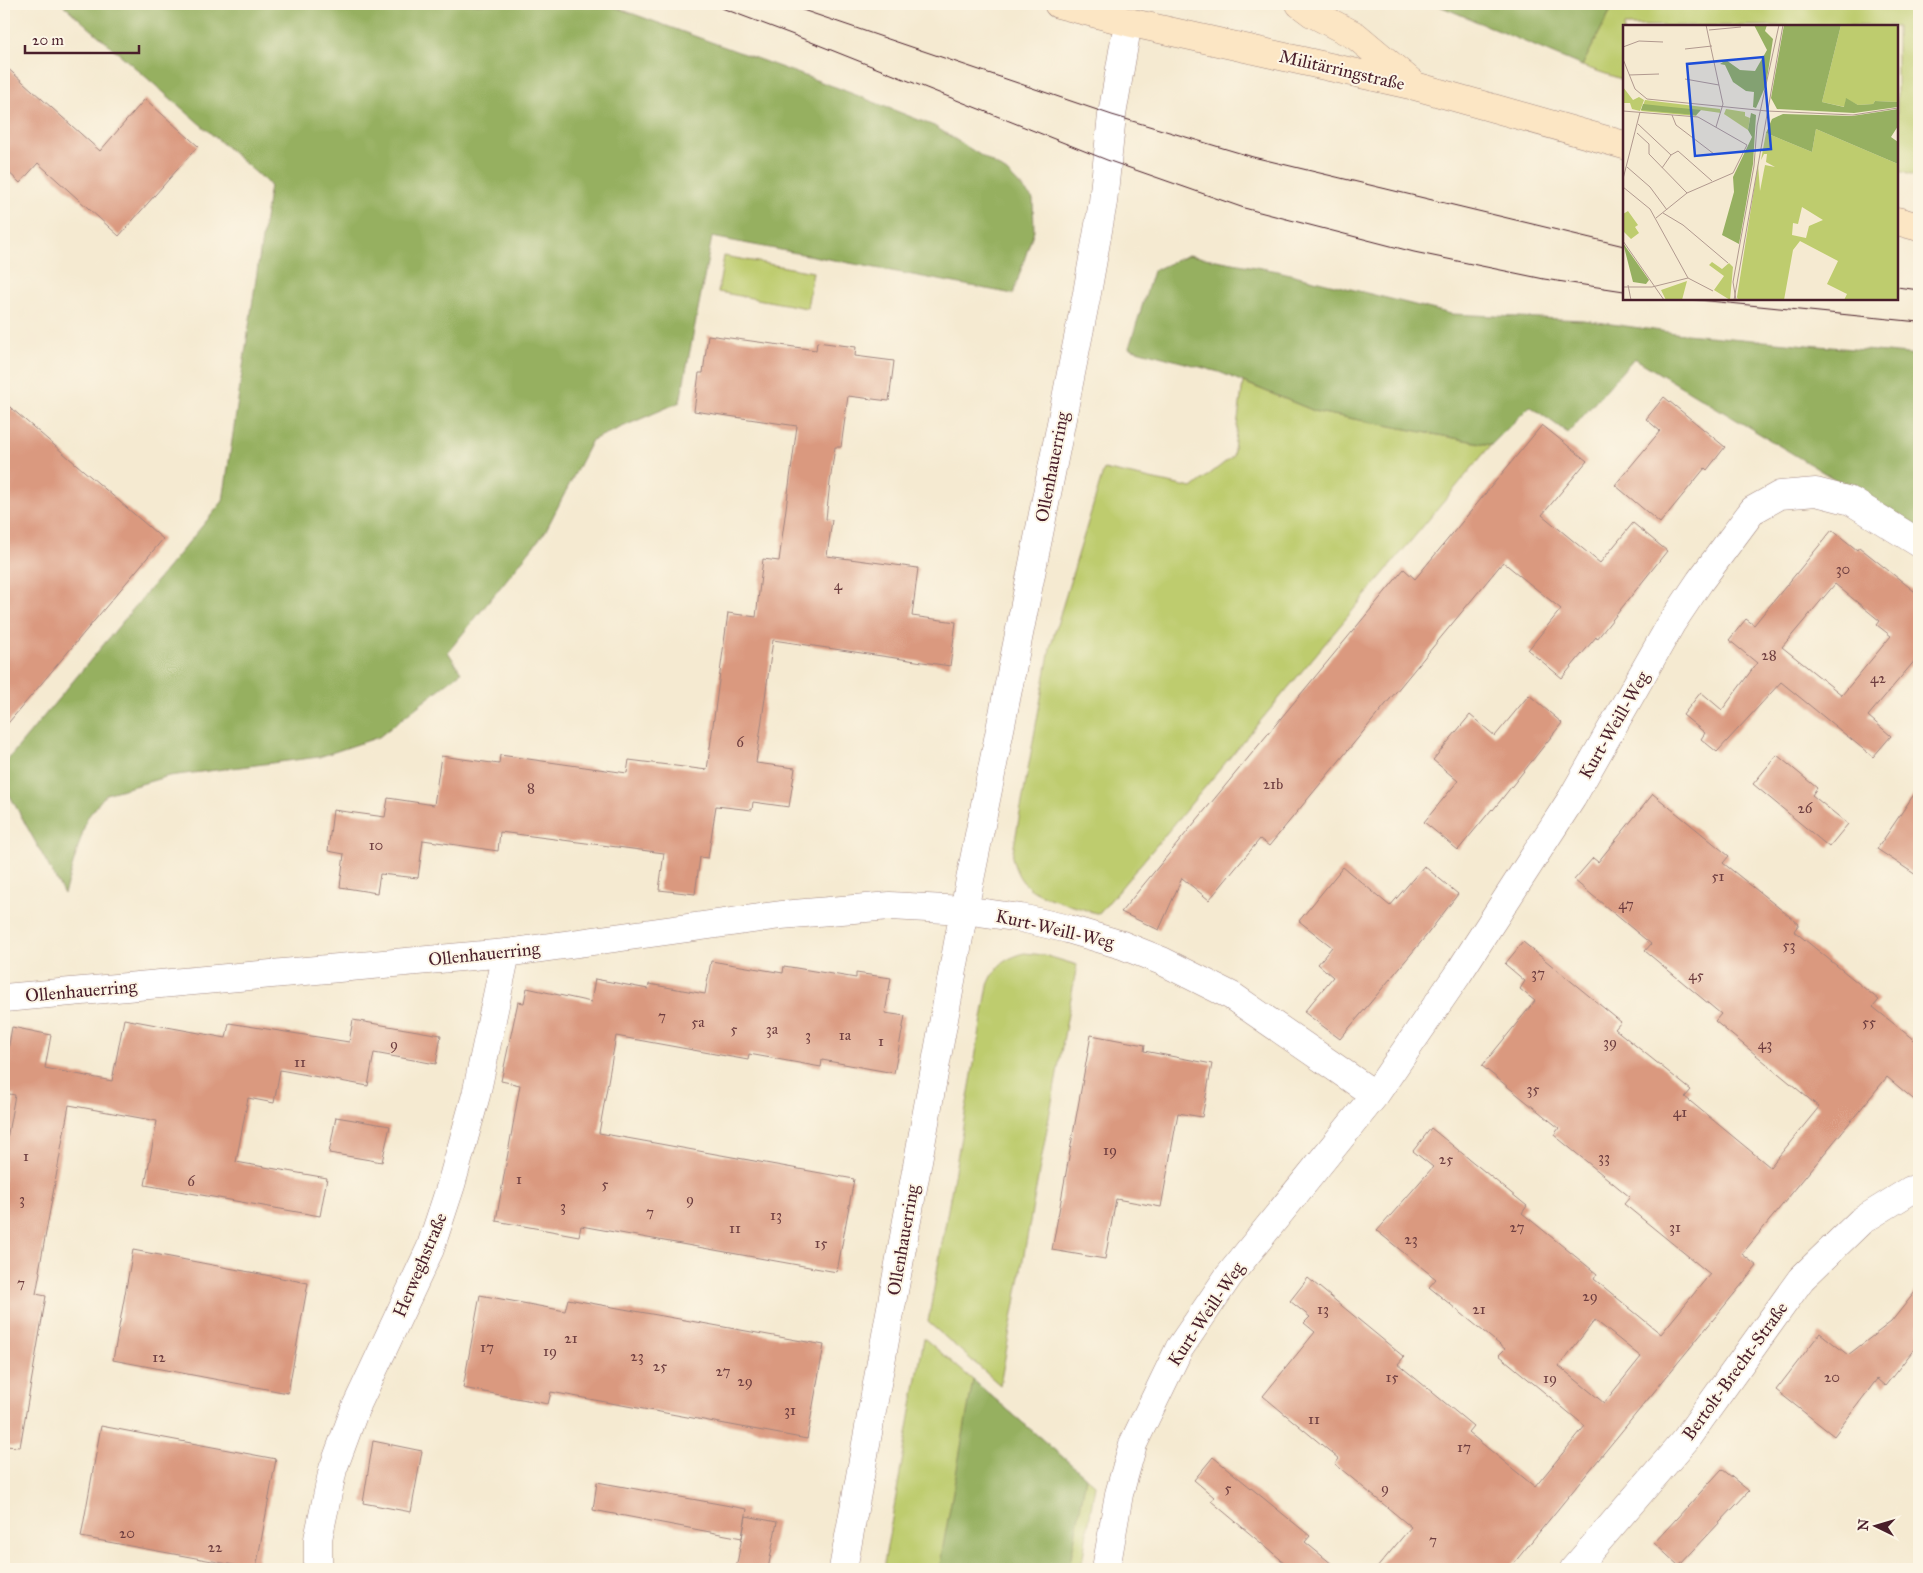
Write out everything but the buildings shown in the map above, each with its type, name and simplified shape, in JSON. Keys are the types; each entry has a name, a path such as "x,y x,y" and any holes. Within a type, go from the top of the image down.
{"main road":[{"name":"Militärringstraße","path":"1058,4 1130,13 1415,86 1623,145"},
{"path":"1300,4 1312,13 1356,36 1415,86"},
{"path":"1898,221 1919,227"}],"street":[{"name":"Ollenhauerring","path":"843,1569 964,910 1087,293 1103,202 1112,115 1130,13"},
{"name":"Kurt-Weill-Weg","path":"1106,1569 1119,1494 1133,1444 1179,1349 1228,1277 1375,1095 1458,974 1572,798 1671,624 1700,581 1753,510 1780,495 1816,492 1850,501 1919,543"},
{"name":"Ollenhauerring","path":"4,998 506,953 781,915 890,906 964,910"},
{"name":"Kurt-Weill-Weg","path":"964,910 1021,918 1068,928 1122,944 1162,961 1232,996 1375,1095"},
{"name":"Herweghstraße","path":"318,1569 318,1539 333,1469 355,1410 430,1249 451,1185 476,1095 506,953"},
{"name":"Bertolt-Brecht-Straße","path":"1574,1569 1686,1439 1801,1279 1861,1221 1911,1190"}],"green space":[{"path":"62,4 606,4 838,88 934,126 1007,172 1033,199 1034,230 1013,294 712,237 680,402 592,440 545,532 448,652 461,672 379,737 319,757 169,776 106,794 87,818 64,894 4,785 4,766 223,501 270,185"},
{"path":"1435,4 1614,4 1582,66"},
{"path":"1614,4 1919,4 1919,178 1898,170 1898,25 1623,25 1623,80 1582,66"},
{"path":"1188,255 1278,271 1451,314 1583,320 1675,333 1919,355 1919,530 1634,358 1568,433 1530,406 1491,445 1317,412 1219,372 1129,348 1153,271"},
{"path":"724,256 813,272 807,308 718,292"},
{"path":"1243,382 1317,412 1491,445 1099,914 1051,899 1035,892 1023,882 1012,857 1050,648 1104,469 1192,488 1233,456"},
{"path":"1024,953 1044,955 1077,965 1000,1385 928,1322 988,985 994,972 1001,964"},
{"path":"924,1338 1095,1485 1081,1569 883,1569"},
{"path":"973,1380 1086,1477 1069,1569 939,1569"}],"tram line":[{"path":"711,4 1107,160 1244,208 1414,252 1544,279 1623,291"},
{"path":"785,4 1112,115 1253,157 1623,246"},
{"path":"1898,287 1919,290"},
{"path":"1699,300 1919,322"}]}
